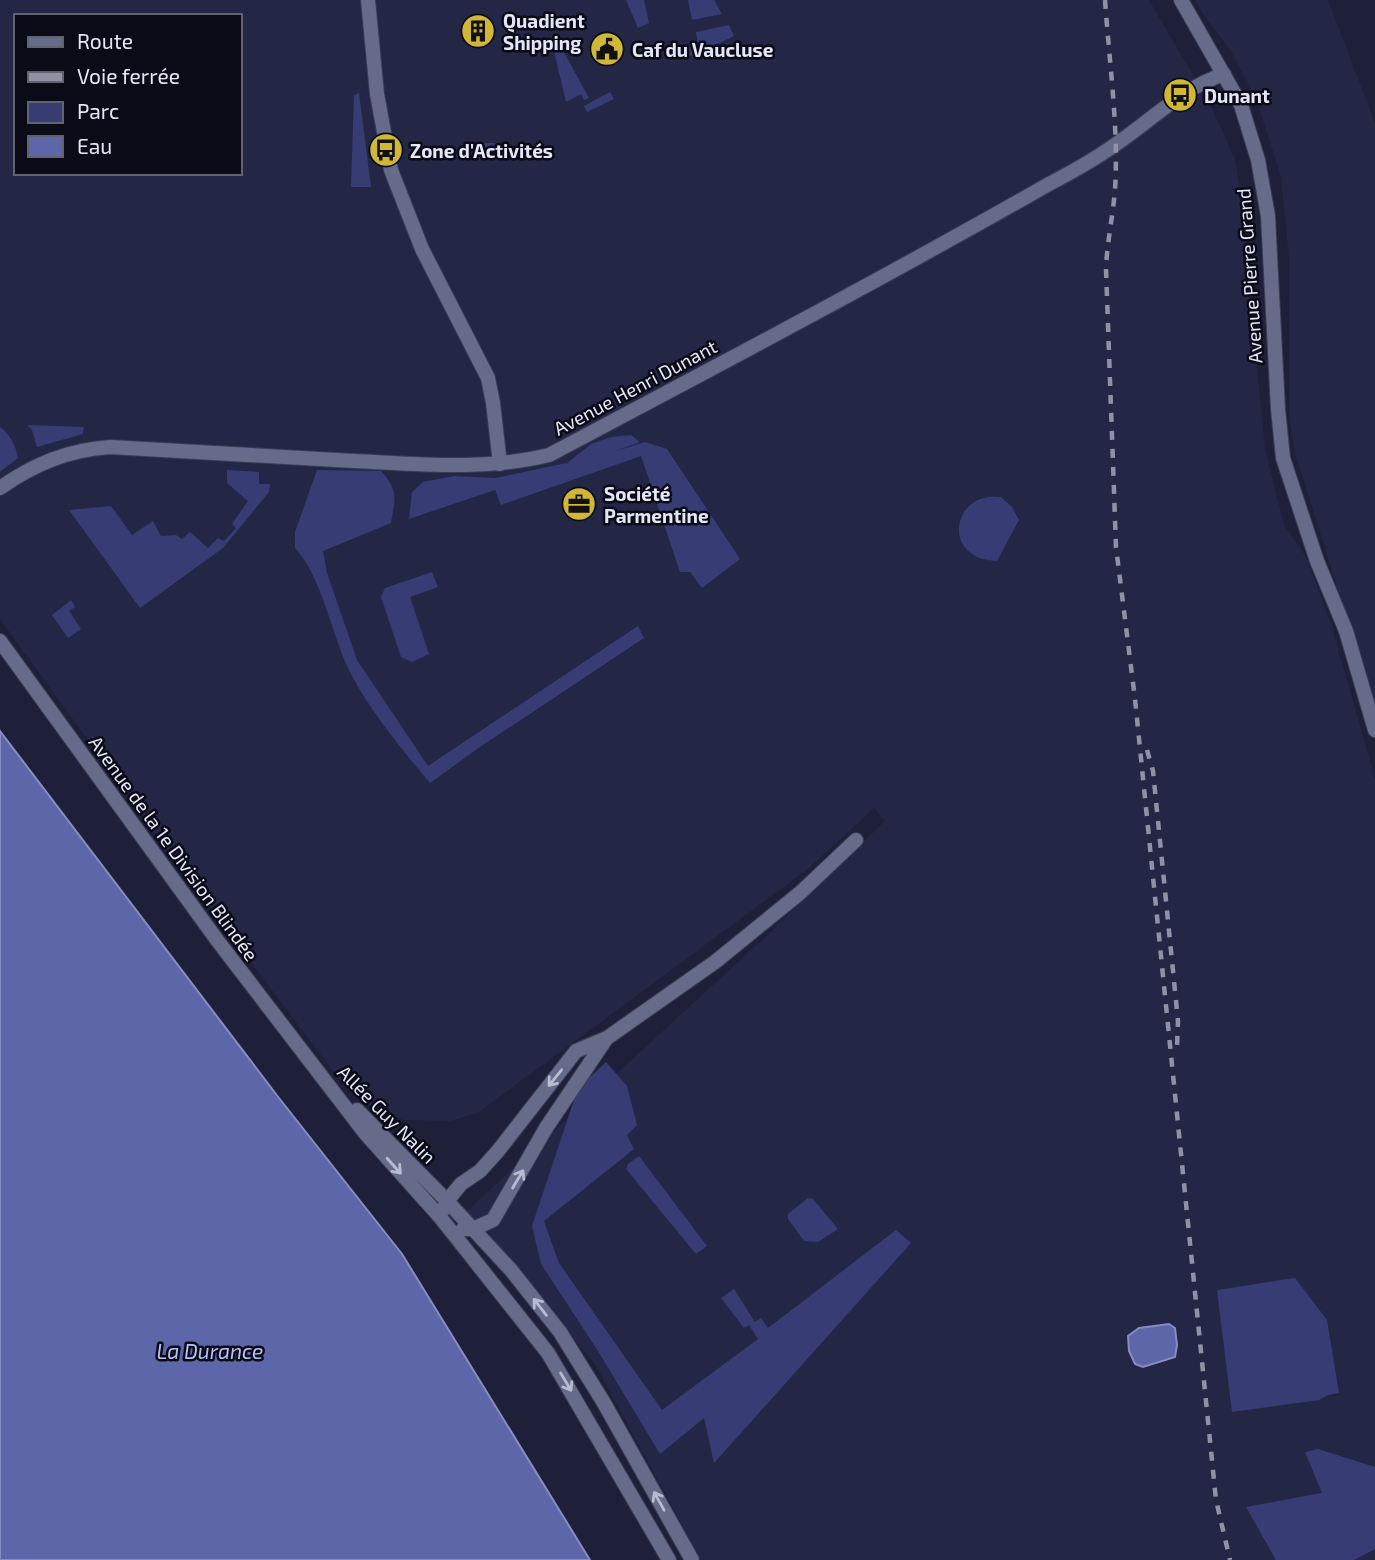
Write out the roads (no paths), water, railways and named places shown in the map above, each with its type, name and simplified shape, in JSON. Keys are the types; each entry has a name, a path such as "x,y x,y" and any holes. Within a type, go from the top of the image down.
{"street":[{"path":"368,0 377,94 391,170 422,249 488,378 494,402 500,464"},
{"name":"Avenue Pierre Grand","path":"1181,0 1241,105 1258,160 1268,216 1283,458 1317,561 1346,631 1375,730"},
{"name":"Avenue Henri Dunant","path":"0,488 34,466 58,456 84,449 110,447 405,464 500,464 549,455 930,252 1092,160 1195,85 1223,74"},
{"name":"Avenue de la 1e Division Blindée","path":"0,641 218,940 321,1075"},
{"path":"440,1217 447,1201 461,1184 480,1171 498,1151 576,1051 607,1038 715,962 800,893 856,840"},
{"path":"501,1259 493,1220 546,1128 607,1038"},
{"name":"Allée Guy Nalin","path":"321,1075 425,1178 501,1259 560,1332 692,1560"},
{"name":"Allée Guy Nalin","path":"321,1075 365,1133 440,1217 548,1353 669,1560"},
{"path":"425,1178 461,1184"},
{"path":"450,1230 473,1229 493,1220"}],"water":[{"name":"La Durance","path":"0,731 279,1098 402,1254 590,1560 0,1560"},
{"path":"1169,1324 1175,1328 1175,1357 1143,1367 1135,1364 1129,1351 1128,1336 1139,1328"}],"railway":[{"path":"1105,0 1116,143 1115,189 1106,269 1116,547 1135,699 1216,1500 1230,1560"},
{"path":"1147,750 1153,771 1178,1021 1177,1046"}],"place":[{"name":"Quadient Shipping","path":"478,31"},
{"name":"Caf du Vaucluse","path":"607,49"},
{"name":"Dunant","path":"1180,95"},
{"name":"Zone d'Activités","path":"386,150"},
{"name":"Société Parmentine","path":"579,504"}]}
